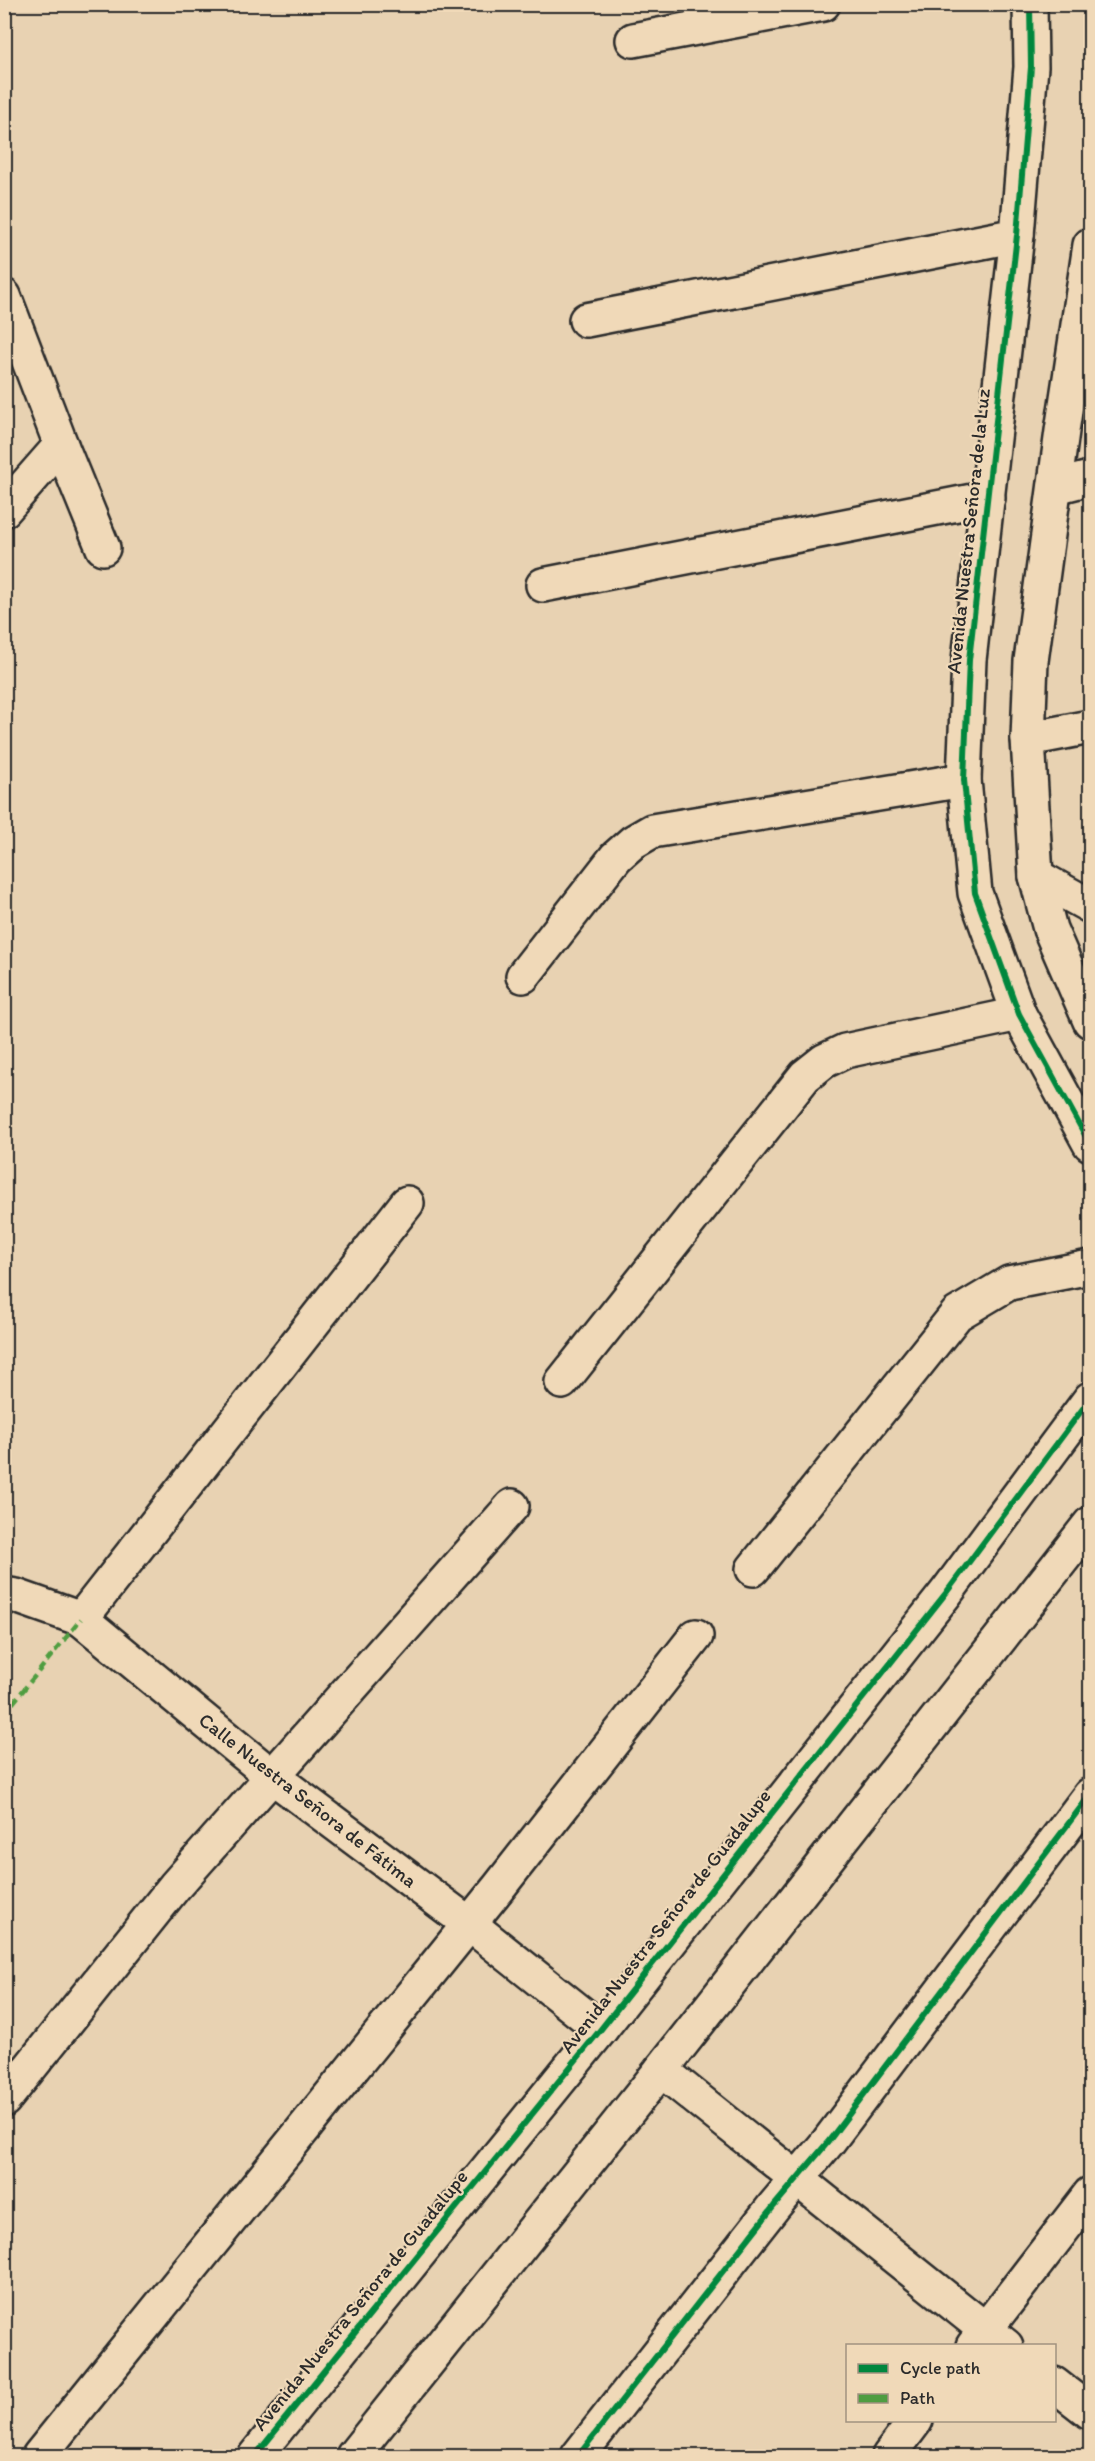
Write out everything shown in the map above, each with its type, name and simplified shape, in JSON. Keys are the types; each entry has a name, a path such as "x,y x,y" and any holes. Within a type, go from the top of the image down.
{"street":[{"path":"633,39 823,4"},
{"name":"Avenida Nuestra Señora de la Luz","path":"1030,4 1031,67 1017,235 969,660 964,780 975,893 1020,1014 1090,1144"},
{"path":"586,320 1017,235"},
{"path":"1090,245 1031,661 1028,739 1036,876 1050,929 1090,1021"},
{"path":"4,296 103,548"},
{"path":"4,510 61,445"},
{"path":"1055,487 1090,478"},
{"path":"543,585 987,498"},
{"path":"1028,739 1090,727"},
{"path":"523,976 615,857 633,842 652,831 964,780"},
{"path":"1036,876 1090,906"},
{"path":"562,1382 805,1076 824,1061 845,1051 1020,1014"},
{"path":"81,1619 407,1203"},
{"path":"753,1569 957,1314 1009,1283 1090,1267"},
{"name":"Avenida Nuestra Señora de Guadalupe","path":"255,2457 601,2029 946,1593 1090,1399"},
{"path":"4,2100 175,1886 512,1506"},
{"path":"353,2457 661,2070 1090,1524"},
{"name":"Calle Nuestra Señora de Fátima","path":"4,1594 16,1596 81,1619 273,1777 468,1923 601,2029"},
{"path":"39,2456 696,1636"},
{"path":"578,2457 798,2178 1090,1795"},
{"path":"661,2070 798,2178 988,2340 1090,2194"},
{"path":"1056,2386 1090,2412"},
{"path":"889,2457 915,2422"}],"marked path":[{"path":"4,1714 81,1619"}],"cycle path":[{"path":"1030,4 1031,67 1017,235 969,660 964,780 975,893 1019,1014 1090,1144"},
{"path":"255,2456 601,2029 946,1593 1090,1399"},
{"path":"578,2456 774,2206 828,2142 1090,1795"}]}
